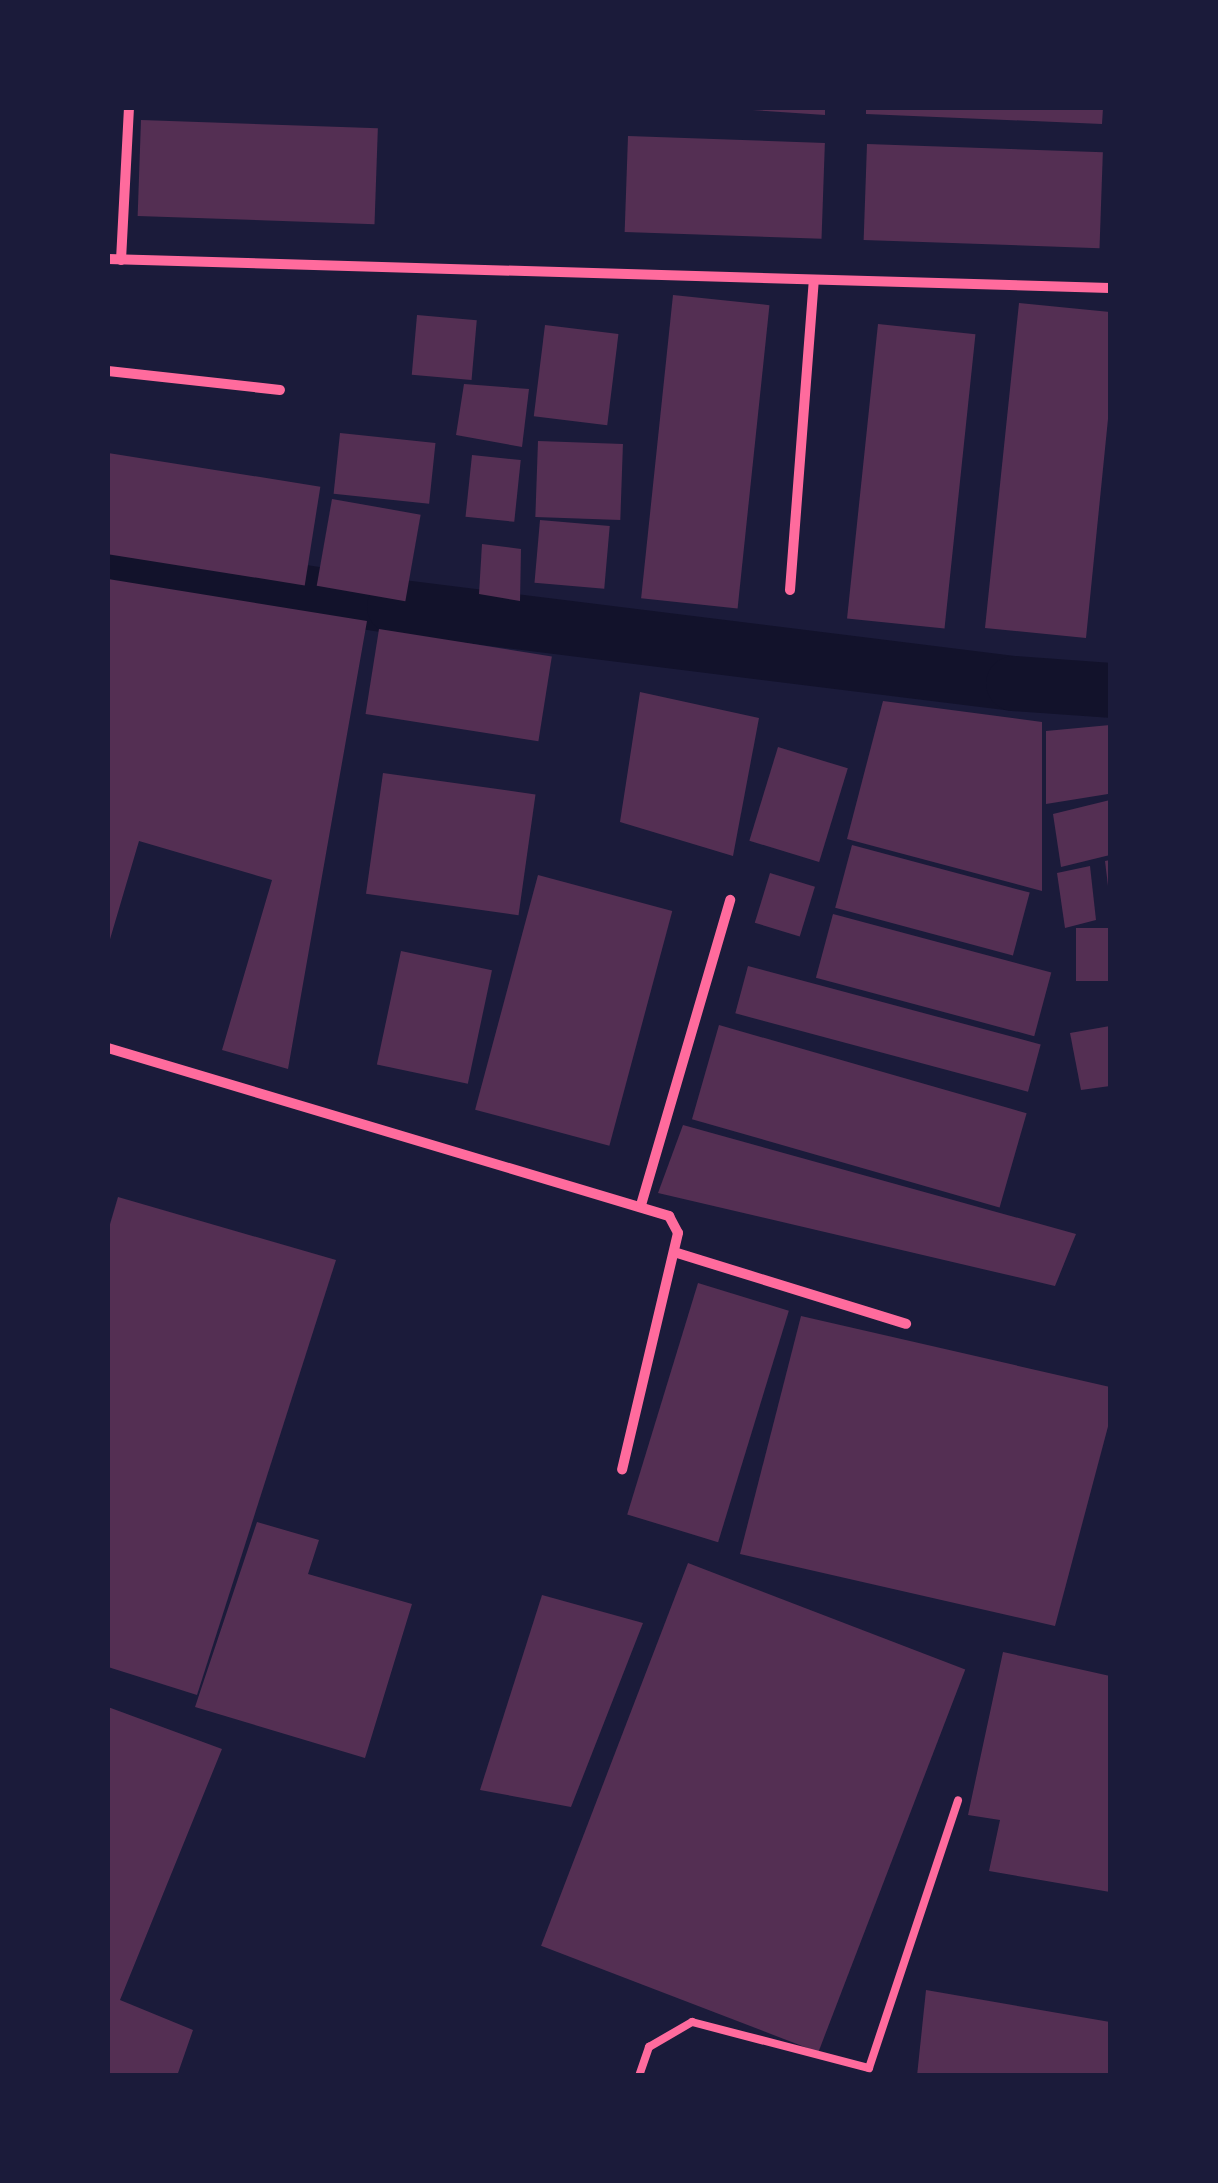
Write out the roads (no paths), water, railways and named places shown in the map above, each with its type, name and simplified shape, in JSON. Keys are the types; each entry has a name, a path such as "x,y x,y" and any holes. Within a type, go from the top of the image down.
{"street":[{"path":"122,260 129,108"},
{"path":"108,260 1110,288"},
{"path":"790,590 814,281"},
{"path":"108,371 280,390"},
{"path":"641,1206 730,900"},
{"path":"108,1048 668,1216 678,1233 622,1468"},
{"path":"674,1252 906,1324"}],"lane":[{"path":"639,2076 649,2048 692,2022 868,2072 958,1800"}],"waterway":[{"path":"108,562 394,606 1013,683 1110,690"}]}
